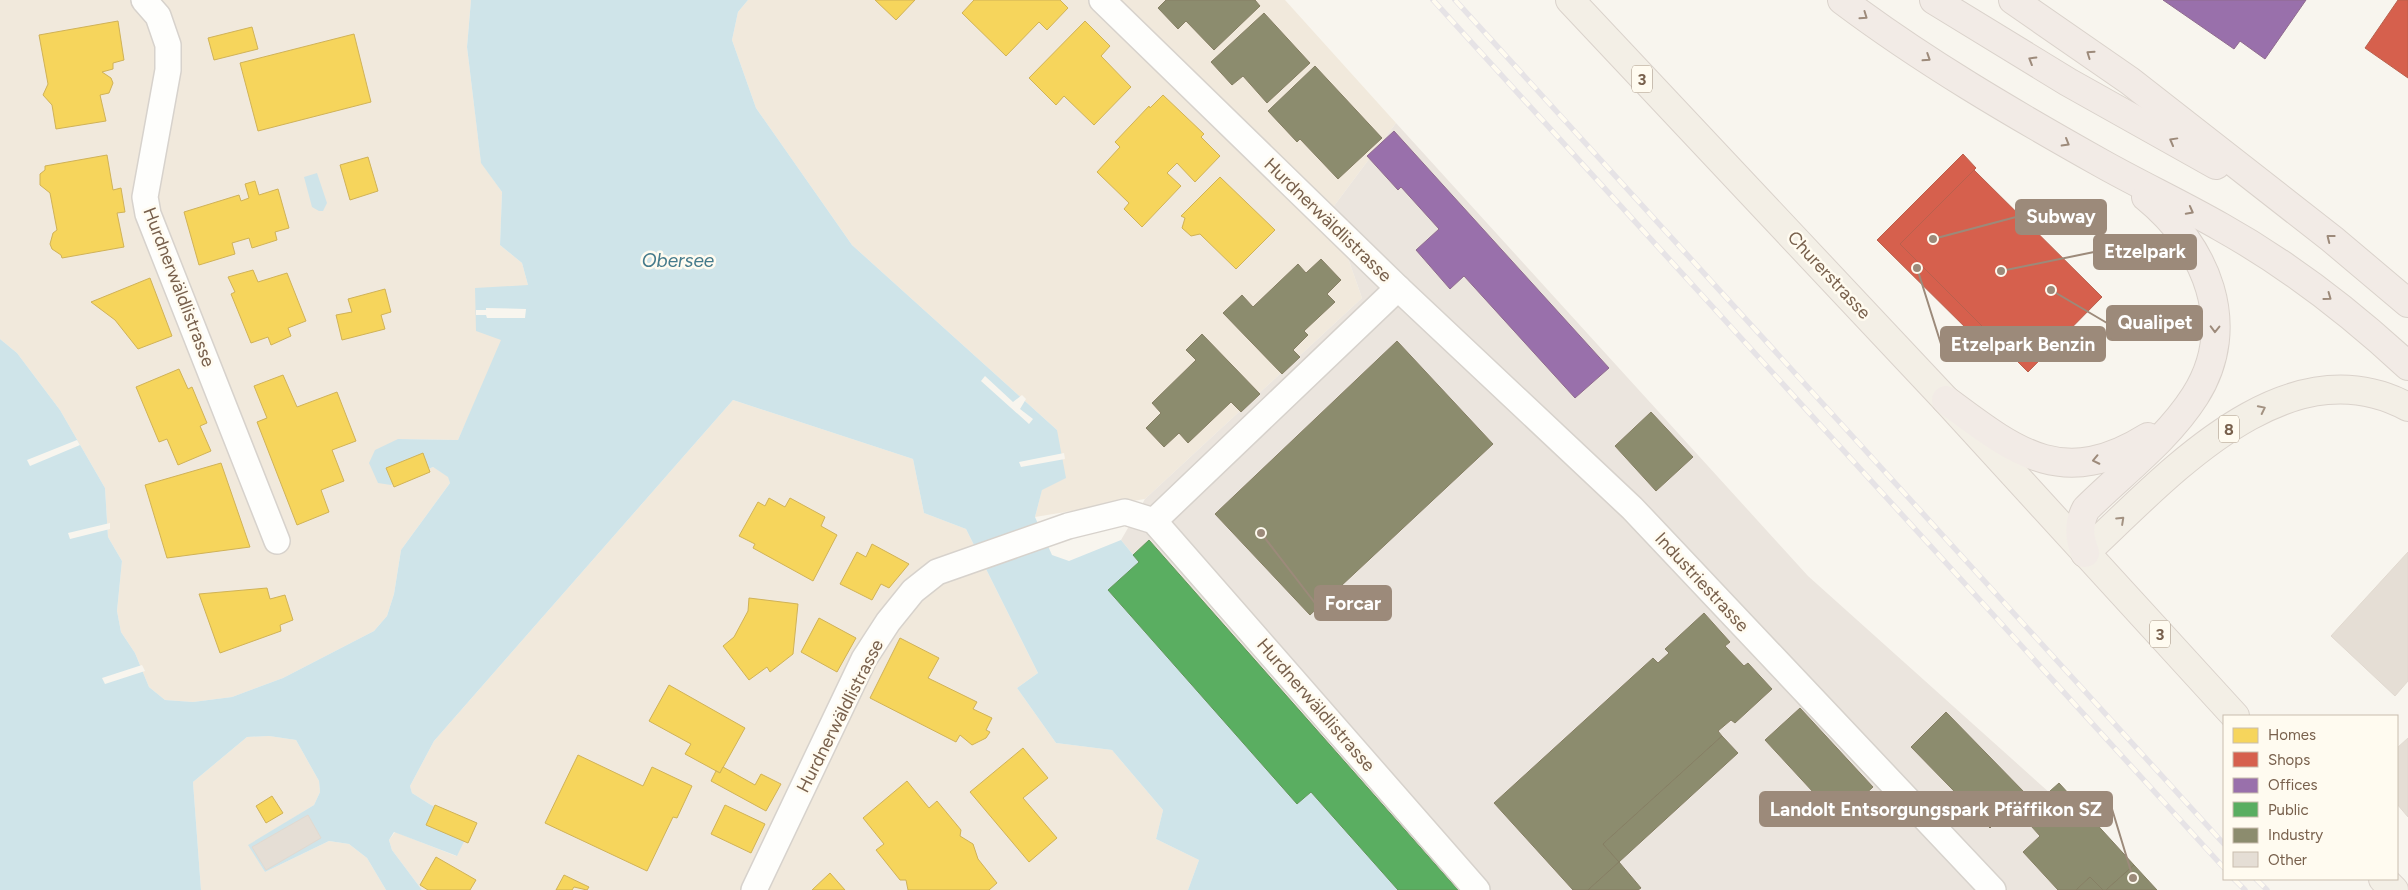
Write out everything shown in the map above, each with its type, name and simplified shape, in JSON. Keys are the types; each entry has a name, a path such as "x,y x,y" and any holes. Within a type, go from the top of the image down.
{"highway":[{"path":"1842,0 1949,73 2101,163 2221,227 2300,277 2359,322 2408,366"},
{"path":"1934,0 2076,87 2292,208"},
{"path":"2013,0 2028,8 2130,81 2292,208 2408,303"},
{"path":"2085,553 2080,540 2080,529 2081,519 2086,509 2146,452 2184,411 2195,395 2206,373 2215,340 2214,300 2209,281 2201,263 2176,227 2148,199 2101,163"},
{"path":"1946,400 1986,430 2014,447 2039,458 2058,463 2097,461 2116,455 2167,425 2184,411"}],"main road":[{"name":"Churerstrasse","path":"1570,0 1946,400 2085,553"},
{"name":"8","path":"2085,553 2181,465 2258,410 2298,396 2338,391 2380,396 2408,407"},
{"name":"3","path":"2085,553 2233,715"},
{"path":"2384,880 2394,890"}],"street":[{"name":"Hurdnerwäldlistrasse","path":"144,0 158,16 168,44 168,70 145,197 148,214 277,540"},
{"name":"Hurdnerwäldlistrasse","path":"1102,0 1398,288 1154,521"},
{"name":"Industriestrasse","path":"1398,288 1632,508 1993,890"},
{"name":"Hurdnerwäldlistrasse","path":"754,890 864,659 888,622 913,591 937,572 970,559 1068,526 1125,512 1154,521 1477,890"}],"shaded area":[{"path":"0,0 471,0 467,47 481,162 502,192 500,245 522,263 528,285 458,440 399,439 391,485 433,467 449,477 450,483 401,550 394,594 387,616 374,631 283,678 232,697 193,702 165,700 149,687 135,653 121,632 117,611 122,561 108,537 105,488 60,410 17,353 0,339"},
{"path":"748,0 1285,0 1396,123 1331,210 1362,298 1145,499 1035,517 1057,430 852,245 756,108 732,40 738,12"},
{"path":"1396,123 1808,576 2070,811 2140,890 1400,890 1297,804 1108,590 1139,562 1121,540 1145,499 1362,298 1331,210"},
{"path":"733,400 913,459 924,513 966,529 1038,673 1017,688 1056,743 1112,750 1163,810 1156,839 1199,860 1188,890 422,890 392,850 389,840 395,832 456,856 473,823 431,805 412,793 410,786 434,741"},
{"path":"269,736 296,740 319,781 320,792 314,805 249,845 265,872 329,841 349,844 367,858 386,890 201,890 193,782 247,737"}],"water":[{"name":"Obersee","path":"471,0 748,0 738,12 732,40 756,108 852,245 1057,430 1066,478 1042,490 1035,517 1052,555 1069,561 1121,540 1139,562 1108,590 1311,792 1400,890 1188,890 1199,860 1156,839 1163,810 1112,750 1056,743 1017,688 1038,673 966,529 924,513 913,459 733,400 434,741 410,786 412,793 431,805 473,823 457,856 394,832 389,840 392,850 422,890 386,890 367,858 349,844 329,841 265,872 248,845 314,805 320,792 319,781 296,740 269,736 247,737 193,782 201,890 0,890 0,339 17,353 60,410 105,488 108,537 122,561 117,611 121,632 135,653 149,687 165,700 193,702 232,697 283,678 374,631 387,616 394,594 401,550 450,483 448,477 433,467 391,485 378,483 369,463 375,450 398,439 458,440 501,340 476,331 475,288 528,285 522,263 500,245 502,192 481,163 467,47"},
{"path":"317,173 327,203 323,211 312,207 304,177"}],"pier":[{"path":"486,308 526,309 525,318 487,318 486,315 476,315 476,310 486,310"},
{"path":"985,376 1013,402 1022,395 1026,399 1020,409 1033,419 1029,424 981,381"},
{"path":"77,440 80,445 30,466 27,460"},
{"path":"1064,453 1065,459 1021,467 1019,462"},
{"path":"110,523 110,529 70,539 68,533"},
{"path":"142,665 145,671 105,684 102,678"}],"building: Homes":[{"path":"875,0 915,0 896,20"},
{"path":"974,0 1060,0 1068,8 1047,30 1039,22 1006,56 962,13"},
{"path":"118,21 124,60 113,63 113,69 102,72 111,78 113,83 109,93 100,95 106,121 56,129 52,105 43,95 48,84 39,35"},
{"path":"1085,21 1110,46 1101,56 1131,87 1094,125 1064,96 1056,105 1029,78"},
{"path":"252,27 258,49 214,60 208,38"},
{"path":"354,34 371,102 258,131 240,63"},
{"path":"1163,95 1204,134 1201,137 1220,156 1195,182 1177,163 1167,173 1181,186 1142,227 1124,209 1129,203 1097,172 1120,147 1115,142 1149,106 1150,108"},
{"path":"107,155 113,190 121,188 125,212 117,213 124,247 62,258 61,255 52,249 50,244 53,233 57,230 50,193 40,185 40,174 45,170 45,166"},
{"path":"368,157 378,191 350,200 340,165"},
{"path":"1220,177 1275,230 1236,269 1200,234 1191,236 1182,228 1185,218 1181,216"},
{"path":"255,181 259,195 278,189 289,228 275,232 277,240 252,248 249,238 232,243 235,254 199,265 184,212 239,195 241,201 249,198 245,184"},
{"path":"253,270 258,282 287,273 306,321 288,328 291,336 271,345 268,337 251,343 231,294 235,292 228,277"},
{"path":"150,278 172,336 138,349 115,320 91,302"},
{"path":"385,289 391,312 381,315 385,329 342,340 336,315 352,312 348,299"},
{"path":"179,369 188,389 192,387 207,423 200,426 211,451 178,465 167,439 159,442 136,387"},
{"path":"283,375 297,407 337,392 356,441 332,450 344,481 321,490 329,512 297,525 257,422 267,418 254,386"},
{"path":"423,453 430,472 394,487 386,468"},
{"path":"221,463 250,547 167,558 145,485"},
{"path":"769,498 785,507 790,498 825,517 821,526 837,535 813,581 753,548 755,544 739,536 758,502 765,506"},
{"path":"872,544 909,564 889,588 881,584 872,600 840,584 857,552 866,557"},
{"path":"267,588 270,599 285,595 293,620 280,625 281,631 220,653 199,594"},
{"path":"749,598 798,604 793,654 770,672 767,667 749,680 723,646 734,637 748,611"},
{"path":"819,618 856,638 837,672 801,652"},
{"path":"900,638 939,658 928,678 977,702 973,709 992,718 986,730 990,732 986,738 972,745 960,735 956,742 870,698"},
{"path":"669,685 745,728 720,773 685,754 691,744 649,721"},
{"path":"1023,748 1048,778 1023,798 1057,838 1029,862 970,792"},
{"path":"578,755 643,786 652,767 692,786 677,818 673,817 647,871 545,823"},
{"path":"723,767 755,785 761,774 781,784 766,811 711,781 716,771 720,773"},
{"path":"907,781 929,808 937,801 961,830 960,836 973,844 978,859 997,883 989,890 908,890 906,880 900,880 876,850 884,844 863,818"},
{"path":"272,796 283,813 266,823 256,806"},
{"path":"435,805 477,823 468,843 426,825"},
{"path":"725,805 765,824 751,853 711,834"},
{"path":"436,857 476,880 470,890 428,890 420,885"},
{"path":"830,873 845,890 812,890"},
{"path":"564,875 589,887 587,890 574,887 572,890 556,890"}],"building: Shops":[{"path":"2398,0 2408,0 2408,78 2365,48"},
{"path":"1963,154 1976,168 1900,244 1991,335 1982,344 1877,240"},
{"path":"1974,170 2102,297 2028,372 1900,244"}],"building: Offices":[{"path":"2163,0 2306,0 2265,59 2240,41 2234,49"},
{"path":"1394,131 1609,368 1575,398 1464,276 1450,289 1416,250 1439,229 1401,187 1398,190 1367,156"}],"building: Public":[{"path":"1149,540 1458,890 1398,890 1311,792 1297,804 1108,590 1139,562 1133,555"}],"building: Industry":[{"path":"1166,0 1255,0 1260,6 1214,50 1186,21 1178,29 1158,8"},
{"path":"1264,13 1310,63 1267,103 1243,76 1232,85 1211,62"},
{"path":"1315,66 1382,138 1338,179 1300,139 1297,142 1268,111"},
{"path":"1321,259 1341,280 1327,294 1335,302 1304,331 1308,335 1293,350 1300,357 1282,374 1223,313 1242,295 1253,307 1298,264 1306,273"},
{"path":"1202,334 1260,394 1241,412 1231,402 1188,443 1179,433 1164,447 1146,428 1161,413 1152,403 1196,360 1186,350"},
{"path":"1397,341 1493,444 1310,615 1215,514"},
{"path":"1651,412 1693,457 1656,491 1615,446"},
{"path":"1704,613 1730,642 1725,646 1744,666 1748,663 1772,689 1735,723 1731,720 1718,731 1722,736 1603,844 1619,862 1588,890 1573,890 1494,803 1653,658 1658,663 1669,653 1665,649"},
{"path":"1800,708 1873,787 1838,819 1765,740"},
{"path":"1946,712 2025,793 1990,828 1911,747"},
{"path":"1722,736 1738,753 1619,862 1603,844"},
{"path":"2059,783 2134,865 2106,890 2103,890 2090,877 2076,890 2058,890 2023,852 2040,836 2022,816"},
{"path":"1619,862 1641,888 1638,890 1588,890"},
{"path":"2134,865 2157,890 2106,890"},
{"path":"2090,877 2103,890 2076,890"}],"building: Other":[{"path":"2408,552 2408,681 2395,696 2331,636"},
{"path":"2408,738 2408,817 2398,805 2398,747"},
{"path":"308,815 321,838 266,870 252,847"}],"railway":[{"path":"1433,0 2223,867"},
{"path":"1455,0 2223,843"},
{"path":"2235,880 2245,890"},
{"path":"2257,880 2267,890"}],"place":[{"name":"Subway","path":"1933,239"},
{"name":"Etzelpark Benzin","path":"1917,268"},
{"name":"Etzelpark","path":"2001,271"},
{"name":"Qualipet","path":"2051,290"},
{"name":"Forcar","path":"1261,533"},
{"name":"Landolt Entsorgungspark Pfäffikon SZ","path":"2133,878"}]}
